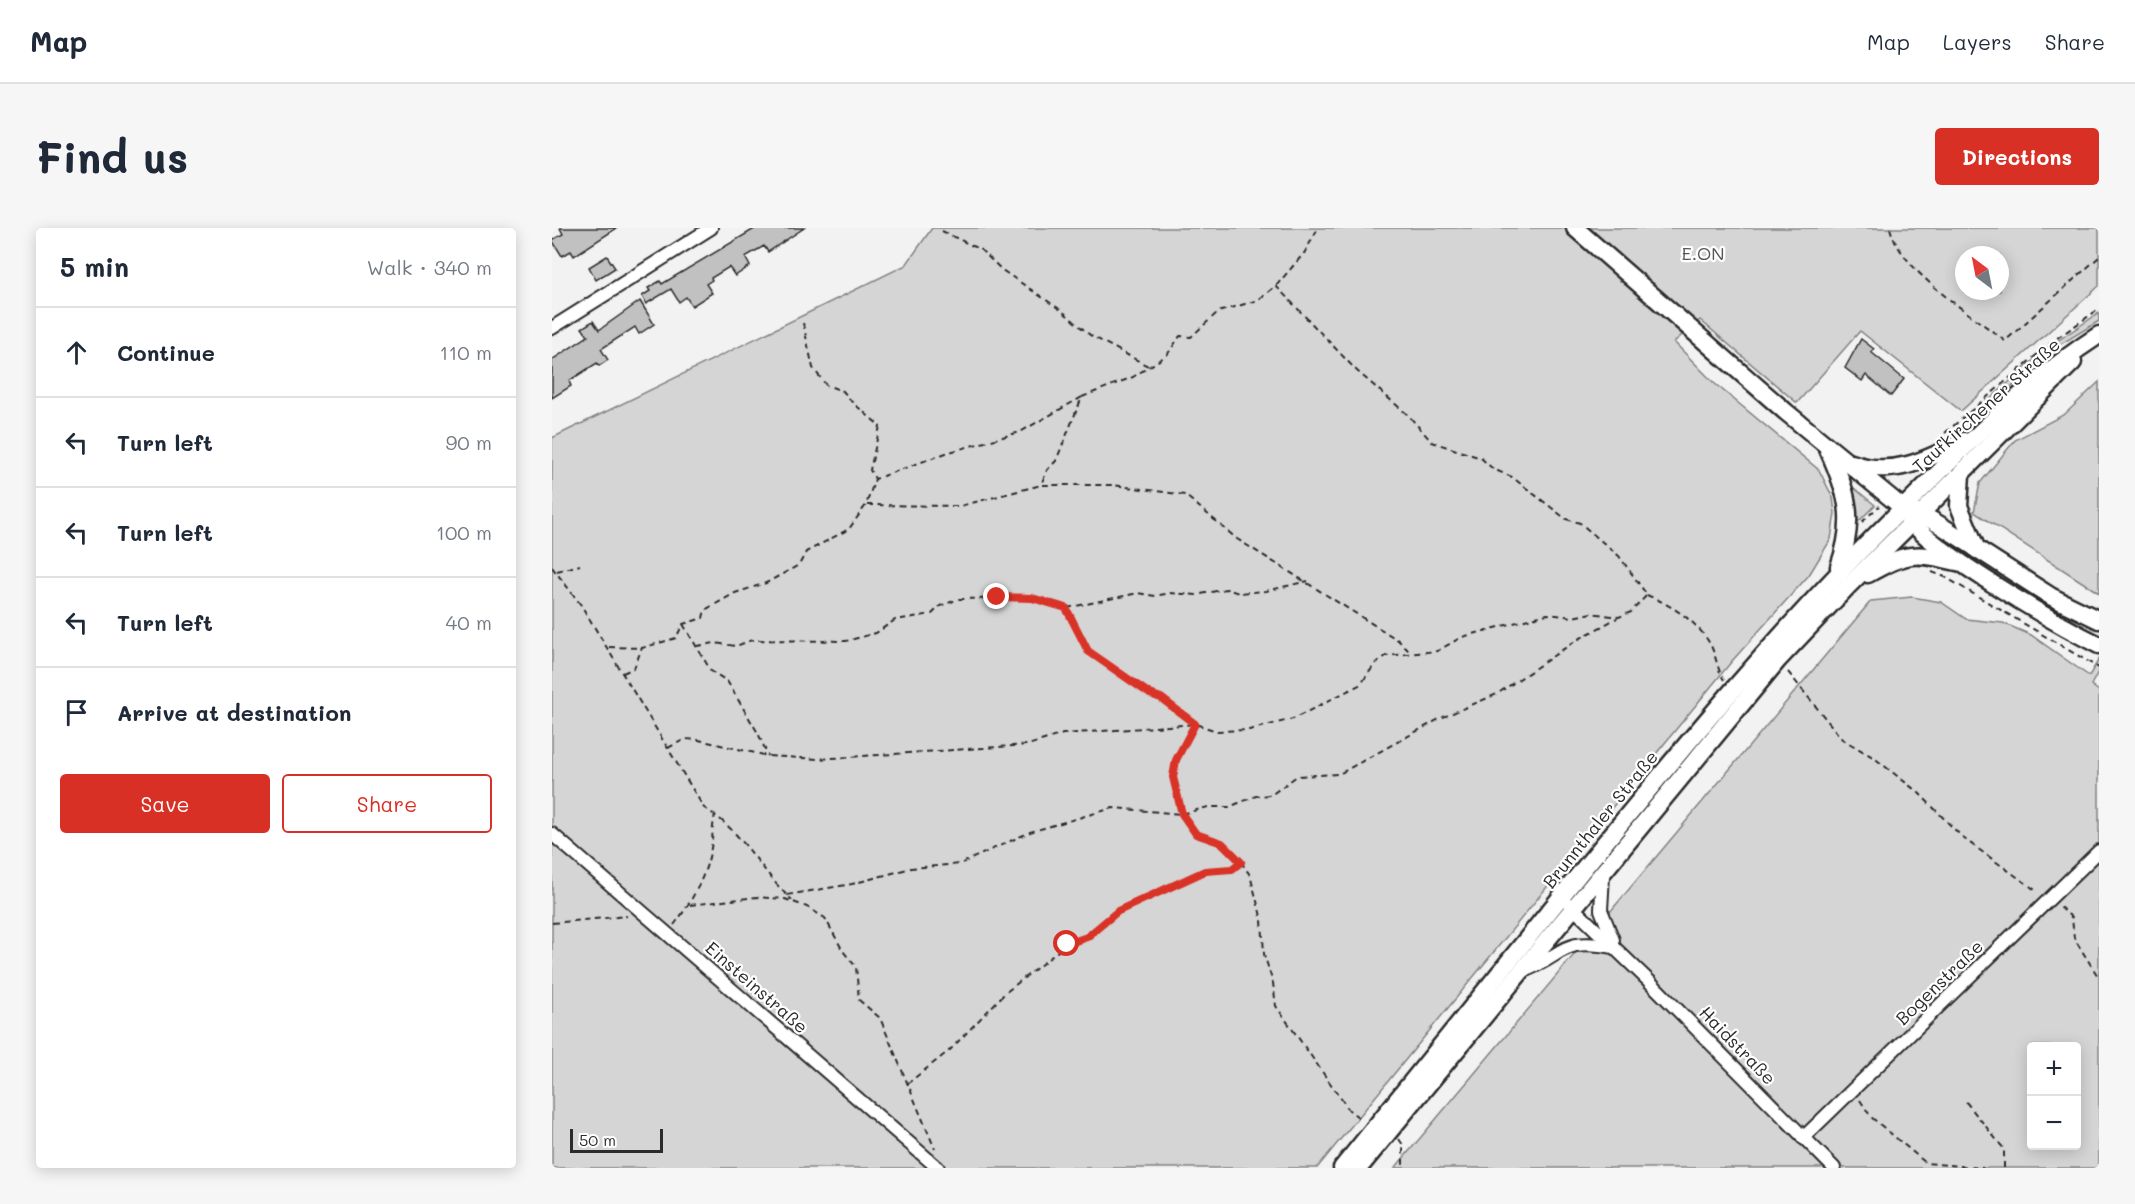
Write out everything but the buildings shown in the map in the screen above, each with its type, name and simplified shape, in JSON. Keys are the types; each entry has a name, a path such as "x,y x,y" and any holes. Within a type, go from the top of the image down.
{"main road":[{"path":"1575,228 1827,446 1916,519 1964,564 2044,615 2099,645"},
{"name":"Taufkirchener Straße","path":"1903,508 1978,434 2061,359 2099,335"},
{"name":"Taufkirchener Straße","path":"1916,519 2099,335"},
{"path":"1844,460 1865,468 1894,468 1937,455 1978,434"},
{"path":"1827,446 1844,484 1850,511 1849,530 1838,571"},
{"path":"1961,474 1959,506 1977,550"},
{"name":"Brunnthaler Straße","path":"1342,1168 1731,689 1838,571 1903,508"},
{"path":"1916,519 1977,550 2052,597 2099,620"},
{"name":"Brunnthaler Straße","path":"1359,1168 1487,1010 1576,909 1778,660 1916,519"},
{"path":"1849,585 1904,556 1923,554 1964,564"}],"street":[{"path":"552,328 711,228"},
{"name":"Einsteinstraße","path":"552,834 938,1163"},
{"name":"Bogenstraße","path":"1803,1138 2099,851"},
{"name":"Haidstraße","path":"1603,875 1601,910 1615,947"},
{"name":"Haidstraße","path":"1561,897 1615,947 1834,1168"},
{"path":"1523,971 1537,966 1567,946 1587,942 1615,947"}],"path":[{"path":"875,479 946,453 1020,432 1082,397 1133,377 1167,355 1180,336 1191,337 1218,312 1258,300 1276,286 1305,252 1318,228"},
{"path":"1890,228 1894,243 1923,277 2006,341 2099,257"},
{"path":"942,231 981,250 1002,270 1061,310 1090,335 1148,366"},
{"path":"1276,286 1357,371 1408,415 1432,442 1480,458 1493,469 1512,477 1566,519 1580,524 1619,556 1647,595 1668,603 1694,624 1710,644 1721,674"},
{"path":"1944,434 2053,341 2099,309"},
{"path":"607,647 642,648 676,638 683,624 703,618 705,610 735,592 766,583 799,565 806,552 849,529 866,505 875,479 870,470 880,426 852,402 843,391 826,385 813,368 803,323"},
{"path":"1041,485 1047,470 1056,461 1082,397"},
{"path":"866,505 960,506 1041,485 1113,485 1185,495 1237,539 1308,580 1398,640 1410,652"},
{"path":"1867,517 1878,506"},
{"path":"557,572 579,565"},
{"path":"552,567 607,647 704,808 716,815 744,842 777,887 795,902 825,918 843,951 856,967 859,1000 880,1018 933,1139 938,1163"},
{"path":"1930,572 1945,577 2099,668"},
{"path":"697,646 715,643 736,646 752,640 846,641 876,633 896,620 932,614 940,606 959,599 1032,598 1066,608 1138,593 1155,596 1170,592 1196,595 1227,589 1239,593 1266,591 1308,580"},
{"path":"787,895 852,884 911,868 960,864 1030,832 1113,808 1182,814 1208,807 1229,807 1256,796 1272,795 1297,776 1339,774 1441,718 1497,694 1577,640 1631,612 1647,595"},
{"path":"1066,608 1088,651 1150,694 1161,698 1195,724 1217,731 1249,730 1293,719 1361,684 1375,663 1386,656 1437,651 1462,637 1547,614 1573,617 1591,613 1619,617"},
{"path":"683,624 711,671 727,681 758,733 768,756"},
{"path":"622,673 634,668 642,648"},
{"path":"1778,660 1842,739 1873,757 1919,793 1963,837 1986,856 2052,899 2072,918 2074,938 2099,978"},
{"path":"668,748 685,739 699,740 768,756 818,759 1028,745 1063,734 1195,724"},
{"path":"1195,724 1176,760 1173,777 1182,814 1196,834 1222,843 1250,875 1262,920 1264,954 1273,983 1276,1006 1349,1110 1361,1119"},
{"path":"667,933 690,904 711,850 716,815"},
{"path":"907,1084 950,1050 1005,993 1067,944 1087,937 1118,911 1205,871 1232,869 1241,862"},
{"path":"690,904 756,897 795,902"},
{"path":"552,923 645,915"},
{"path":"1853,1090 1871,1117 1926,1163 1983,1168"},
{"path":"1966,1101 2004,1149 2004,1168"},
{"path":"1403,1145 1403,1168"}],"green space":[{"name":"E.ON","path":"932,228 2099,228 2099,286 1961,411 1860,331 1797,403 1700,320 1674,342 1714,383 1819,470 1833,498 1835,513 1831,539 1809,575 1732,661 1317,1168 552,1168 552,438 906,265"},
{"path":"2099,313 2099,321 2059,345 1979,416 1969,418 2047,348"},
{"path":"2099,382 2099,593 1974,512 1980,483 2015,440 2065,414"},
{"path":"1849,484 1875,505 1856,524"},
{"path":"1912,597 1941,602 1966,619 2003,623 2031,635 2089,676 2099,659 2099,670 2091,685 2099,691 2099,1168 1395,1168 1871,601"}],"route":[{"path":"997,597 1032,598 1066,608 1088,651 1150,694 1161,698 1195,724 1176,760 1173,777 1182,814 1196,834 1222,843 1241,862 1232,869 1205,871 1189,881 1118,911 1087,937 1067,944"}]}
